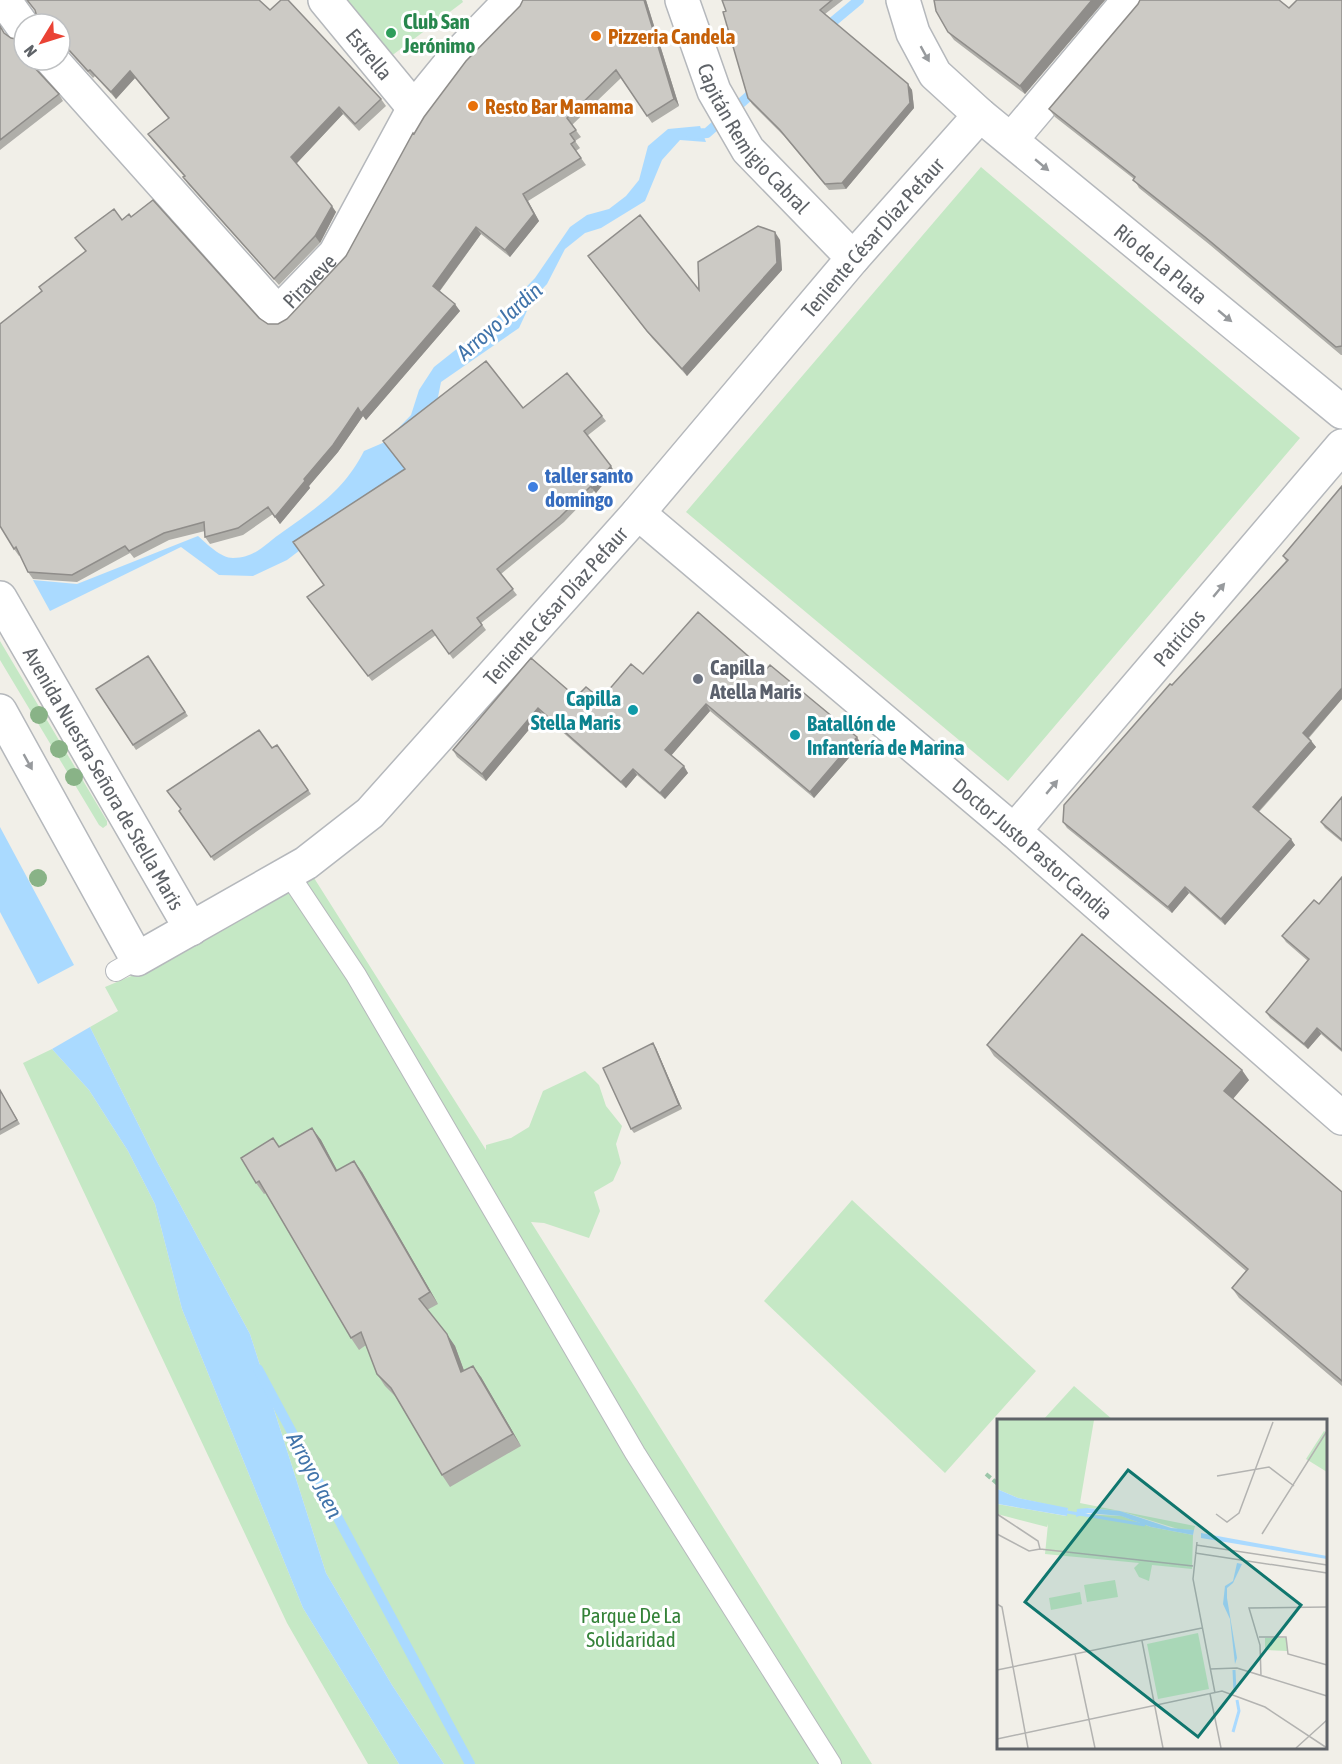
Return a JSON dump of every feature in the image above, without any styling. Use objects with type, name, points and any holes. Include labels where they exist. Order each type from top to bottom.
[{"type":"street","name":"Estrella","points":[[325,0],[414,108]]},
{"type":"street","name":"Piraveve","points":[[63,72],[278,313],[335,254],[414,108],[454,59],[511,0]]},
{"type":"street","name":"Capitán Remigio Cabral","points":[[682,0],[714,91],[748,150],[854,258]]},
{"type":"street","name":"Río de La Plata","points":[[903,0],[913,33],[935,74],[980,115],[1342,412]]},
{"type":"street","points":[[1011,140],[1129,0]]},
{"type":"street","name":"Teniente César Díaz Pefaur","points":[[0,711],[127,965],[288,873],[370,813],[638,513],[854,258],[980,115]]},
{"type":"street","name":"Patricios","points":[[1014,831],[1342,446]]},
{"type":"street","name":"Doctor Justo Pastor Candia","points":[[638,513],[1014,831],[1342,1118]]},
{"type":"street","name":"Avenida Nuestra Señora de Stella Maris","points":[[0,598],[191,929]]},
{"type":"lane","points":[[288,873],[356,975],[635,1453],[831,1764]]},
{"type":"path","points":[[986,1474],[997,1482]]},
{"type":"green space","name":"Club San Jerónimo","points":[[335,0],[462,0],[463,2],[382,63]]},
{"type":"green space","points":[[981,167],[1300,438],[1008,781],[686,512]]},
{"type":"green space","points":[[0,641],[107,821],[107,825],[103,828],[99,825],[0,660]]},
{"type":"green space","name":"Parque De La Solidaridad","points":[[309,870],[486,1150],[486,1145],[511,1138],[529,1127],[543,1091],[585,1071],[599,1085],[606,1106],[622,1126],[616,1144],[621,1163],[613,1181],[594,1192],[600,1211],[589,1238],[544,1223],[531,1222],[872,1764],[444,1764],[392,1685],[326,1573],[250,1334],[155,1158],[90,1027],[118,1011],[105,987],[155,966]]},
{"type":"green space","points":[[52,1049],[89,1090],[128,1151],[155,1204],[182,1309],[303,1608],[399,1764],[368,1764],[287,1623],[23,1063]]},
{"type":"green space","points":[[852,1200],[1036,1371],[945,1473],[764,1301]]},
{"type":"green space","points":[[1074,1386],[1112,1419],[1044,1419]]},
{"type":"water","points":[[700,126],[706,142],[680,140],[662,160],[645,201],[601,228],[585,233],[565,249],[547,284],[532,300],[519,328],[441,382],[435,412],[408,468],[287,560],[253,576],[219,575],[181,547],[50,611],[33,580],[77,584],[198,536],[214,550],[233,558],[254,553],[278,536],[330,496],[348,476],[364,451],[385,442],[411,415],[419,390],[434,367],[497,317],[535,278],[570,227],[587,215],[609,209],[626,196],[639,180],[648,146],[668,129]]},
{"type":"water","points":[[0,827],[74,965],[38,984],[0,912]]},
{"type":"water","points":[[90,1027],[155,1158],[250,1334],[326,1573],[392,1685],[444,1764],[399,1764],[303,1608],[182,1309],[155,1204],[128,1151],[89,1090],[52,1049]]},
{"type":"building","points":[[27,0],[259,0],[270,10],[281,0],[288,0],[381,99],[355,124],[339,107],[291,157],[332,206],[315,236],[274,279],[148,134],[169,118],[130,71],[111,92],[72,53],[72,12],[36,12]]},
{"type":"building","points":[[523,0],[644,0],[674,99],[647,116],[616,70],[567,118],[576,130],[570,134],[575,141],[571,144],[581,158],[523,194],[534,214],[505,250],[476,227],[433,286],[455,304],[361,413],[358,408],[333,445],[275,517],[268,507],[238,528],[205,537],[204,522],[164,533],[129,551],[125,546],[72,575],[28,572],[16,547],[14,549],[0,526],[0,324],[42,291],[39,287],[86,251],[75,238],[114,209],[122,220],[129,214],[131,217],[153,200],[259,318],[268,324],[278,324],[287,319],[346,256],[424,117],[466,61],[520,6]]},
{"type":"building","points":[[722,0],[832,0],[820,10],[908,84],[910,103],[842,183],[825,184],[780,130],[748,98],[723,12],[726,11]]},
{"type":"building","points":[[934,0],[1092,0],[1020,86],[948,32],[936,11]]},
{"type":"building","points":[[1140,0],[1279,0],[1289,8],[1297,0],[1342,0],[1342,346],[1336,347],[1133,180],[1135,177],[1049,109]]},
{"type":"building","points":[[0,26],[4,33],[12,38],[12,72],[39,72],[59,94],[0,140]]},
{"type":"building","points":[[640,215],[699,290],[698,262],[758,226],[775,232],[777,263],[682,369],[647,331],[588,256]]},
{"type":"building","points":[[486,361],[523,408],[567,373],[602,416],[584,431],[611,466],[592,488],[591,486],[560,517],[497,569],[513,589],[477,618],[482,625],[449,654],[432,630],[368,676],[307,597],[324,585],[293,542],[405,469],[383,441]]},
{"type":"building","points":[[1342,486],[1342,688],[1303,733],[1311,741],[1253,807],[1291,839],[1221,919],[1185,887],[1168,907],[1063,822],[1064,805],[1170,684],[1172,685],[1288,560],[1283,556]]},
{"type":"building","points":[[698,612],[765,671],[770,665],[857,737],[810,792],[706,704],[665,750],[684,766],[660,793],[633,769],[621,782],[538,708],[482,774],[453,750],[531,658],[576,697],[586,687],[601,699],[631,664],[643,674]]},
{"type":"building","points":[[148,656],[185,712],[133,745],[96,689]]},
{"type":"building","points":[[259,730],[272,748],[277,745],[308,790],[211,857],[167,791]]},
{"type":"building","points":[[1342,797],[1342,840],[1321,822]]},
{"type":"building","points":[[1342,877],[1342,1050],[1317,1028],[1304,1044],[1266,1012],[1309,959],[1282,936],[1314,900],[1319,904]]},
{"type":"building","points":[[1082,934],[1242,1070],[1224,1091],[1342,1192],[1342,1381],[1232,1288],[1248,1269],[987,1045]]},
{"type":"building","points":[[653,1043],[679,1105],[631,1129],[603,1068]]},
{"type":"building","points":[[0,1090],[17,1120],[0,1130]]},
{"type":"building","points":[[312,1128],[336,1171],[354,1161],[430,1292],[419,1299],[447,1334],[461,1372],[473,1366],[513,1434],[442,1475],[391,1388],[377,1374],[361,1332],[351,1338],[259,1181],[256,1183],[241,1158],[273,1138],[279,1147]]},
{"type":"waterway","name":"Arroyo Jardin","points":[[823,30],[859,0]]},
{"type":"waterway","name":"Arroyo Jardin","points":[[691,134],[707,133],[758,88]]},
{"type":"waterway","name":"Arroyo Jaen","points":[[258,1369],[470,1764]]},
{"type":"place","name":"Club San Jerónimo","points":[[391,33]]},
{"type":"place","name":"Pizzeria Candela","points":[[596,36]]},
{"type":"place","name":"Resto Bar Mamama","points":[[473,106]]},
{"type":"place","name":"taller santo domingo","points":[[533,487]]},
{"type":"place","name":"Capilla Atella Maris","points":[[698,679]]},
{"type":"place","name":"Capilla Stella Maris","points":[[633,710]]},
{"type":"place","name":"Batallón de Infantería de Marina","points":[[795,735]]}]
